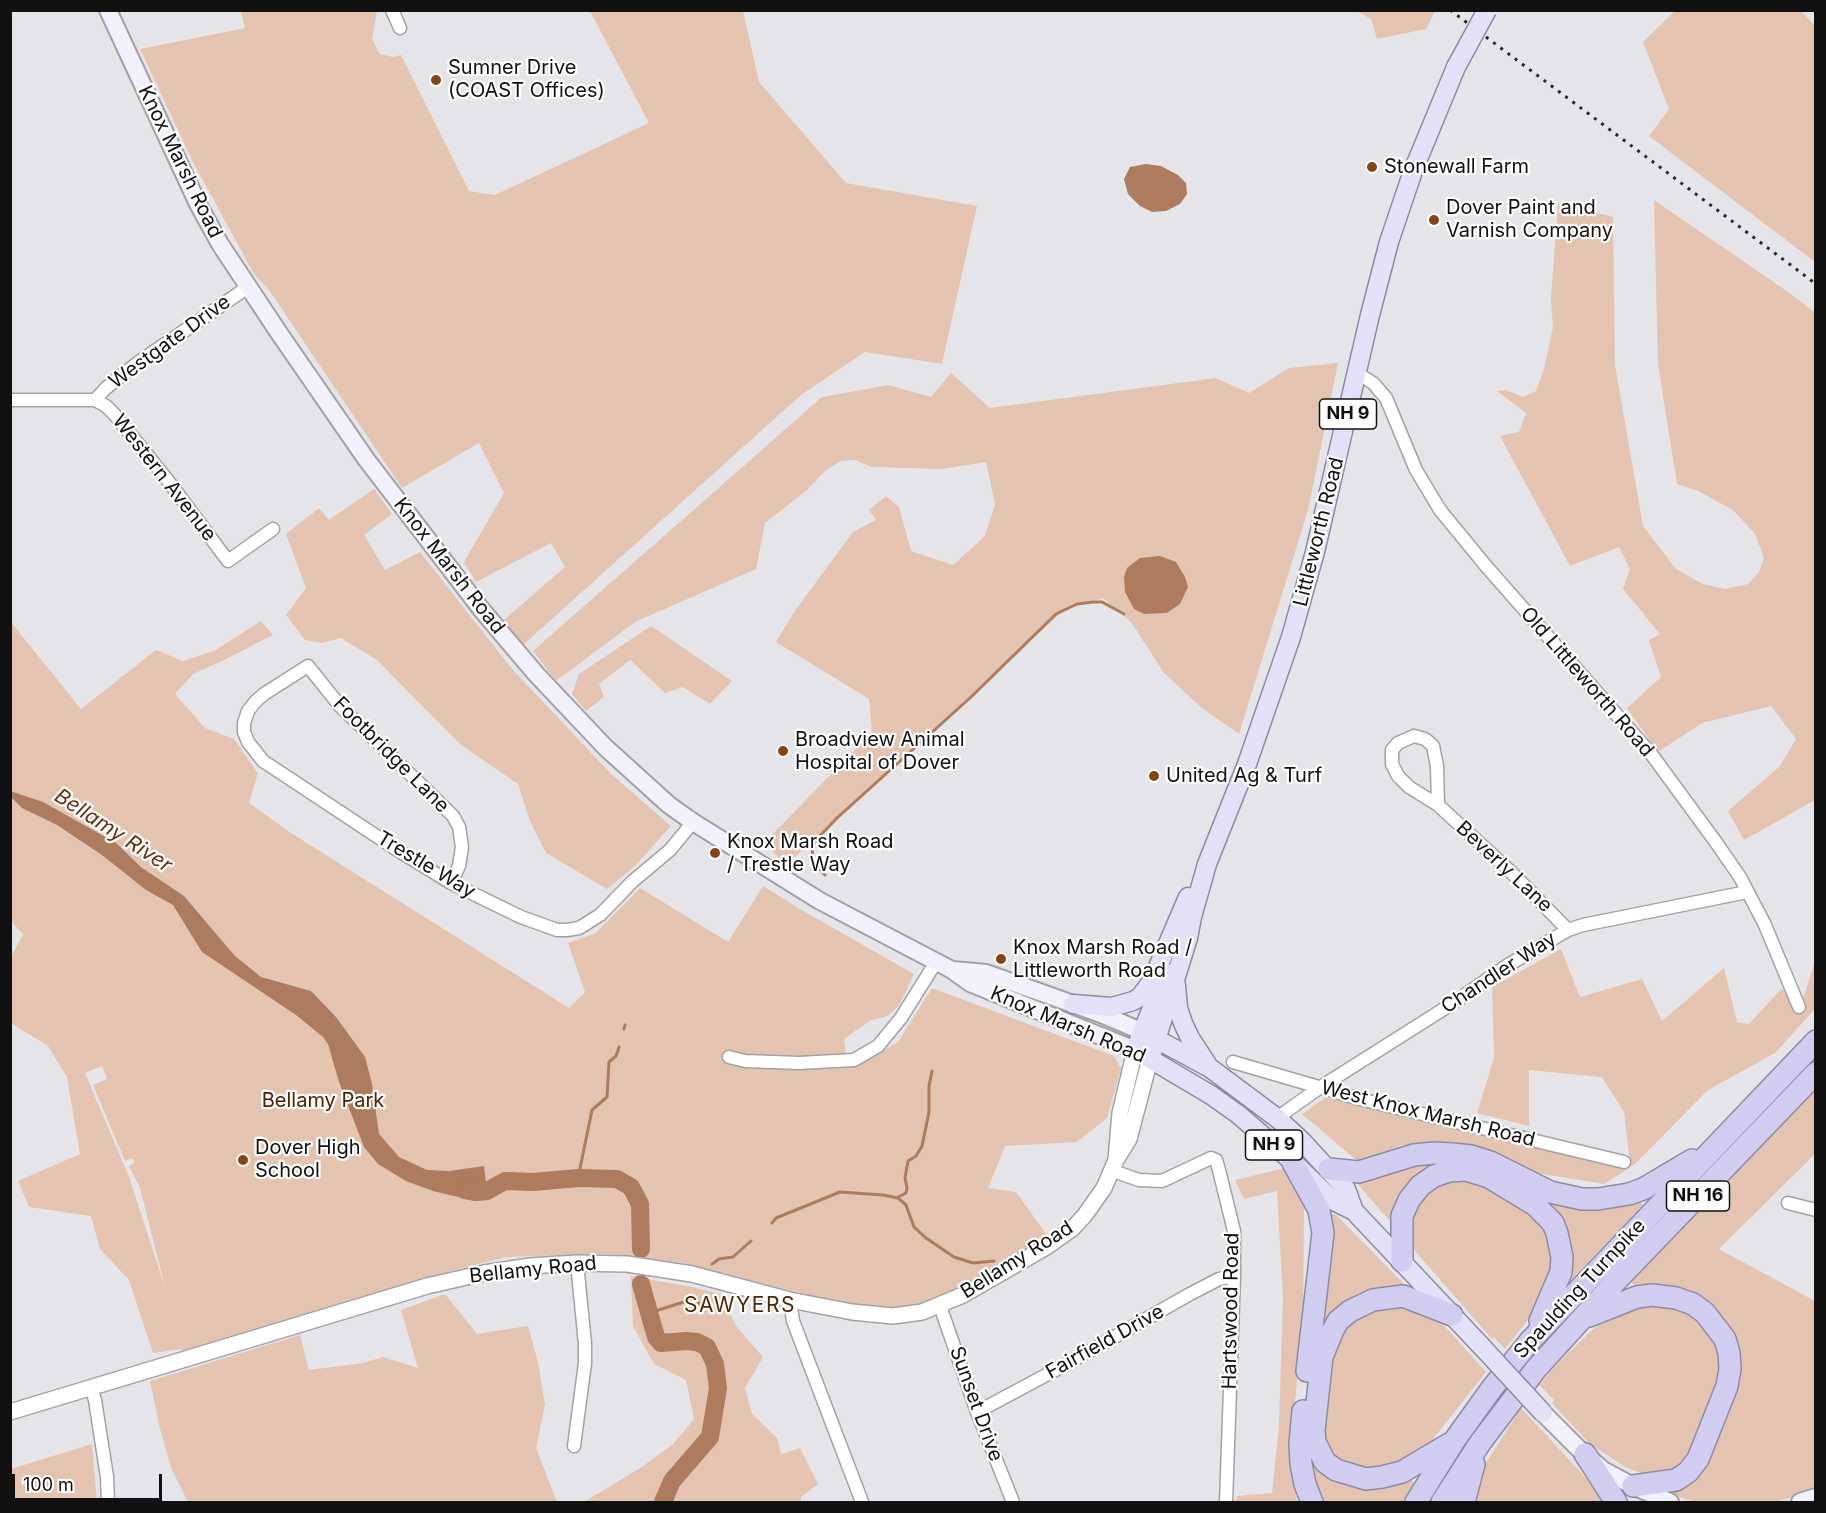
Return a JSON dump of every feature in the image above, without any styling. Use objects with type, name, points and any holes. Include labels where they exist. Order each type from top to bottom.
[{"type":"highway","name":"Spaulding Turnpike","points":[[1416,1503],[1454,1441],[1492,1388],[1530,1341],[1815,1041]]},
{"type":"highway","name":"Spaulding Turnpike","points":[[1442,1503],[1480,1443],[1529,1377],[1580,1320],[1815,1073]]},
{"type":"highway","points":[[1329,1169],[1359,1172],[1413,1155],[1434,1153],[1471,1156],[1490,1162],[1550,1192],[1582,1199],[1598,1199],[1629,1194],[1643,1189],[1715,1145]]},
{"type":"highway","points":[[1292,1161],[1319,1210],[1323,1233],[1300,1444],[1305,1484],[1312,1503]]},
{"type":"highway","points":[[1402,1261],[1401,1224],[1405,1208],[1414,1192],[1434,1176],[1458,1170],[1474,1171],[1521,1196],[1544,1212],[1553,1223],[1562,1257],[1557,1284],[1530,1341]]},
{"type":"highway","points":[[1580,1320],[1637,1297],[1652,1295],[1676,1298],[1693,1304],[1705,1313],[1725,1339],[1731,1369],[1727,1386],[1698,1459],[1688,1472],[1676,1480],[1633,1486]]},
{"type":"highway","points":[[1452,1315],[1403,1296],[1373,1300],[1350,1311],[1338,1321],[1322,1357],[1314,1430],[1315,1442],[1325,1462],[1348,1475],[1366,1479],[1402,1472],[1454,1441]]},
{"type":"highway","points":[[1464,1503],[1480,1443]]},
{"type":"highway","points":[[1585,1454],[1616,1503]]},
{"type":"main road","name":"Knox Marsh Road","points":[[108,10],[198,204],[248,287],[373,468],[430,544],[519,655],[605,747],[669,805],[820,900],[952,970],[970,983],[1142,1054],[1220,1102],[1292,1161],[1332,1200],[1354,1210],[1585,1454],[1603,1470],[1670,1503]]},
{"type":"main road","name":"Littleworth Road","points":[[1149,1035],[1176,978],[1207,864],[1247,764],[1291,637],[1318,541],[1370,315],[1401,204],[1456,68],[1487,10]]},
{"type":"main road","points":[[1073,1004],[1100,1007],[1121,1005],[1133,1001],[1146,990],[1164,957],[1185,902],[1207,864]]},
{"type":"main road","name":"Littleworth Road","points":[[1142,1054],[1180,937],[1192,917]]},
{"type":"main road","name":"Knox Marsh Road","points":[[952,970],[986,973],[1073,1004],[1149,1035],[1210,1068],[1277,1118],[1329,1169],[1346,1189],[1354,1210]]},
{"type":"main road","name":"NH 9","points":[[1176,978],[1178,1008],[1183,1023],[1210,1068]]},
{"type":"main road","points":[[1800,1503],[1815,1497]]},
{"type":"street","points":[[392,10],[400,28]]},
{"type":"street","name":"Westgate Drive","points":[[95,400],[106,388],[139,362],[248,287]]},
{"type":"street","name":"Old Littleworth Road","points":[[1357,373],[1373,383],[1386,398],[1416,470],[1440,510],[1501,584],[1652,755],[1715,841],[1748,892],[1767,931],[1798,1007]]},
{"type":"street","points":[[10,400],[95,400]]},
{"type":"street","name":"Western Avenue","points":[[95,400],[116,415],[228,561],[273,529]]},
{"type":"street","name":"Trestle Way","points":[[308,666],[264,694],[248,711],[244,723],[248,742],[254,752],[272,767],[451,883],[545,926],[567,930],[579,928],[600,915],[633,881],[661,858],[693,822]]},
{"type":"street","name":"Footbridge Lane","points":[[308,666],[348,714],[453,816],[459,827],[462,847],[459,866],[451,883]]},
{"type":"street","name":"Beverly Lane","points":[[1438,805],[1437,766],[1433,746],[1420,737],[1398,743],[1392,750],[1392,765],[1398,776],[1409,787],[1438,805],[1512,873],[1568,930]]},
{"type":"street","name":"Chandler Way","points":[[1277,1118],[1318,1088],[1458,1000],[1508,965],[1568,930],[1748,892]]},
{"type":"street","points":[[729,1057],[745,1061],[800,1063],[854,1060],[878,1046],[901,1018],[936,962]]},
{"type":"street","name":"Bellamy Road","points":[[10,1412],[463,1277],[530,1266],[577,1263],[627,1264],[692,1274],[790,1300],[852,1312],[893,1316],[922,1312],[963,1295],[1073,1228],[1095,1202],[1114,1165],[1120,1113],[1142,1054]]},
{"type":"street","name":"West Knox Marsh Road","points":[[1233,1062],[1318,1088],[1624,1162]]},
{"type":"street","name":"Hartswood Road","points":[[1114,1165],[1139,1180],[1162,1181],[1210,1158],[1216,1160],[1232,1216],[1234,1276],[1226,1503]]},
{"type":"street","points":[[1788,1203],[1815,1210]]},
{"type":"street","points":[[574,1446],[585,1363],[577,1263]]},
{"type":"street","name":"Fairfield Drive","points":[[977,1412],[1219,1279],[1234,1276]]},
{"type":"street","points":[[790,1300],[793,1321],[862,1503]]},
{"type":"street","name":"Sunset Drive","points":[[940,1306],[977,1412],[1013,1503]]},
{"type":"street","points":[[91,1387],[107,1477],[108,1503]]},
{"type":"green space","points":[[1676,10],[1801,11],[1813,24],[1815,23],[1815,262],[1649,136],[1669,109],[1643,42]]},
{"type":"green space","points":[[241,11],[377,11],[372,39],[380,54],[393,57],[401,55],[469,191],[495,195],[649,123],[590,11],[743,11],[759,82],[846,183],[977,206],[942,364],[865,352],[801,395],[523,645],[504,620],[565,567],[551,543],[476,582],[464,562],[504,493],[479,443],[402,488],[269,290],[254,274],[193,162],[140,49],[245,28]]},
{"type":"green space","points":[[1357,11],[1435,11],[1426,29],[1377,39],[1371,19]]},
{"type":"green space","points":[[1654,200],[1815,313],[1815,800],[1744,840],[1728,811],[1780,766],[1796,739],[1771,706],[1702,723],[1658,752],[1627,708],[1661,677],[1649,640],[1660,634],[1623,589],[1630,569],[1619,547],[1570,566],[1500,436],[1519,432],[1526,413],[1497,391],[1506,390],[1523,397],[1536,391],[1544,369],[1553,327],[1551,299],[1558,203],[1613,217],[1615,365],[1643,526],[1676,569],[1703,584],[1725,589],[1748,584],[1759,572],[1764,558],[1755,534],[1733,510],[1698,491],[1677,484],[1658,364]]},
{"type":"green space","points":[[1338,363],[1308,510],[1239,734],[1203,709],[1164,673],[1131,622],[1103,598],[1064,610],[786,865],[764,843],[872,732],[869,699],[776,642],[794,612],[853,532],[876,520],[869,510],[886,496],[899,507],[911,551],[953,565],[985,536],[995,504],[986,462],[942,469],[871,467],[855,460],[841,461],[826,470],[807,490],[765,523],[756,569],[635,622],[556,681],[533,651],[822,397],[888,385],[931,397],[951,373],[990,408],[1216,378],[1249,393],[1289,368]]},
{"type":"green space","points":[[374,489],[392,514],[364,535],[385,570],[420,552],[512,669],[610,773],[671,826],[635,866],[607,889],[546,853],[530,821],[518,784],[461,745],[377,660],[341,638],[322,643],[305,640],[286,615],[306,588],[286,534],[319,508],[329,520]]},
{"type":"green space","name":"Bellamy Park","points":[[10,621],[81,709],[156,650],[183,661],[214,651],[261,621],[273,635],[193,674],[175,694],[205,728],[234,739],[258,773],[249,803],[291,833],[569,1008],[585,992],[568,943],[596,933],[640,888],[728,942],[763,886],[914,974],[899,1006],[887,1016],[871,1020],[844,1039],[846,1053],[841,1054],[855,1067],[898,1042],[932,988],[1114,1056],[1121,1068],[1107,1118],[1077,1142],[1005,1146],[988,1188],[1016,1192],[1047,1235],[972,1284],[934,1301],[893,1309],[849,1305],[678,1262],[601,1254],[506,1257],[439,1274],[182,1351],[181,1349],[153,1353],[129,1280],[100,1249],[91,1216],[29,1207],[18,1181],[80,1154],[67,1077],[48,1046],[11,1023],[11,957],[23,934],[10,920]],"holes":[[[102,1066],[107,1079],[93,1085],[125,1161],[133,1158],[134,1163],[129,1166],[140,1188],[165,1287],[129,1177],[85,1073]]]},
{"type":"green space","points":[[651,626],[732,681],[710,704],[683,687],[665,693],[630,660],[599,684],[604,697],[586,711],[572,694],[579,674]]},
{"type":"green space","points":[[1561,949],[1580,997],[1642,979],[1662,1021],[1724,968],[1737,1022],[1749,1024],[1781,989],[1803,999],[1815,961],[1815,1009],[1775,1053],[1708,1090],[1635,1164],[1604,1184],[1536,1173],[1497,1156],[1443,1145],[1401,1145],[1361,1164],[1302,1114],[1325,1098],[1401,1112],[1615,1166],[1630,1162],[1624,1112],[1602,1077],[1529,1070],[1529,1126],[1477,1113],[1494,1058],[1492,987]]},
{"type":"green space","points":[[1815,1088],[1815,1154],[1719,1249],[1815,1301],[1815,1491],[1775,1502],[1693,1501],[1658,1491],[1703,1464],[1727,1329],[1637,1288],[1631,1282]]},
{"type":"green space","points":[[1431,1156],[1454,1157],[1477,1162],[1554,1197],[1592,1202],[1636,1197],[1643,1205],[1567,1284],[1563,1282],[1567,1264],[1567,1246],[1563,1229],[1554,1214],[1542,1201],[1486,1169],[1456,1164],[1429,1173],[1408,1192],[1397,1219],[1389,1220],[1354,1180],[1397,1163]]},
{"type":"green space","points":[[1286,1168],[1304,1208],[1303,1321],[1291,1443],[1297,1502],[1236,1502],[1237,1496],[1272,1493],[1279,1427],[1283,1297],[1277,1191],[1244,1199],[1235,1180]]},
{"type":"green space","points":[[1461,1174],[1534,1207],[1556,1238],[1548,1294],[1505,1349],[1494,1337],[1492,1339],[1415,1251],[1407,1226],[1429,1184]]},
{"type":"green space","points":[[1326,1214],[1337,1216],[1416,1296],[1396,1294],[1328,1332],[1322,1462],[1408,1475],[1414,1483],[1404,1502],[1319,1502],[1308,1467]]},
{"type":"green space","points":[[631,1276],[721,1294],[736,1326],[763,1357],[745,1388],[752,1414],[777,1438],[781,1454],[800,1448],[818,1484],[801,1497],[801,1502],[584,1502],[642,1467],[673,1444],[694,1419],[686,1380],[654,1364],[633,1326]]},
{"type":"green space","points":[[445,1294],[477,1334],[528,1326],[538,1362],[545,1405],[536,1448],[557,1502],[188,1502],[172,1470],[160,1429],[150,1381],[300,1335],[309,1370],[363,1363],[383,1357],[418,1368],[401,1310]]},
{"type":"green space","points":[[1653,1300],[1703,1318],[1724,1359],[1707,1428],[1678,1471],[1649,1476],[1627,1468],[1590,1444],[1552,1403],[1554,1400],[1539,1385],[1591,1331],[1617,1311]]},
{"type":"green space","points":[[1393,1301],[1441,1322],[1486,1372],[1426,1448],[1410,1460],[1372,1473],[1339,1464],[1323,1443],[1331,1351],[1351,1320]]},
{"type":"green space","points":[[1521,1408],[1608,1502],[1469,1502],[1477,1477]]},
{"type":"green space","points":[[92,1444],[97,1502],[11,1502],[11,1469]]},
{"type":"shaded area","points":[[1146,164],[1161,166],[1178,175],[1186,183],[1187,194],[1180,204],[1166,211],[1152,212],[1140,206],[1128,194],[1124,179],[1130,167]]},
{"type":"shaded area","points":[[1160,556],[1176,562],[1188,587],[1180,604],[1167,613],[1144,614],[1134,609],[1125,592],[1124,577],[1127,568],[1140,558]]},
{"type":"shaded area","points":[[10,791],[43,802],[116,843],[141,867],[184,896],[235,956],[261,977],[311,991],[336,1017],[365,1057],[372,1084],[379,1134],[399,1157],[427,1170],[450,1171],[484,1166],[487,1191],[475,1201],[433,1191],[406,1181],[378,1164],[364,1147],[339,1082],[328,1044],[323,1037],[296,1015],[202,952],[173,905],[146,890],[102,855],[57,825],[22,808],[11,797]]},
{"type":"waterway","points":[[825,875],[813,861],[812,847],[816,840],[837,818],[971,697],[1056,614],[1077,604],[1093,602],[1102,602],[1124,614]]},
{"type":"waterway","points":[[624,1029],[625,1025]]},
{"type":"waterway","points":[[578,1178],[592,1110],[607,1097],[609,1062],[616,1056],[619,1047]]},
{"type":"waterway","points":[[898,1197],[906,1193],[905,1178],[908,1161],[916,1156],[922,1146],[929,1112],[929,1086],[932,1071]]},
{"type":"waterway","name":"Bellamy River","points":[[465,1190],[487,1191],[505,1181],[617,1179],[631,1187],[640,1204],[641,1249]]},
{"type":"waterway","points":[[772,1223],[776,1218],[840,1192],[883,1195],[898,1198],[906,1205],[914,1227],[954,1257],[973,1263],[994,1261]]},
{"type":"waterway","points":[[712,1264],[719,1259],[733,1257],[751,1241]]},
{"type":"waterway","name":"Bellamy River","points":[[641,1284],[656,1337],[661,1343],[686,1341],[697,1342],[707,1347],[715,1364],[718,1388],[710,1437],[672,1481],[663,1502]]},
{"type":"waterway","points":[[649,1313],[687,1301],[702,1304],[710,1301]]},
{"type":"railway","points":[[1450,10],[1816,284]]},
{"type":"place","name":"Sumner Drive (COAST Offices)","points":[[436,80]]},
{"type":"place","name":"Stonewall Farm","points":[[1372,167]]},
{"type":"place","name":"Dover Paint and Varnish Company","points":[[1434,220]]},
{"type":"place","name":"Broadview Animal Hospital of Dover","points":[[783,751]]},
{"type":"place","name":"United Ag & Turf","points":[[1154,776]]},
{"type":"place","name":"Knox Marsh Road / Trestle Way","points":[[715,853]]},
{"type":"place","name":"Knox Marsh Road / Littleworth Road","points":[[1001,959]]},
{"type":"place","name":"Dover High School","points":[[243,1160]]},
{"type":"district","name":"SAWYERS","points":[[740,1306]]}]
